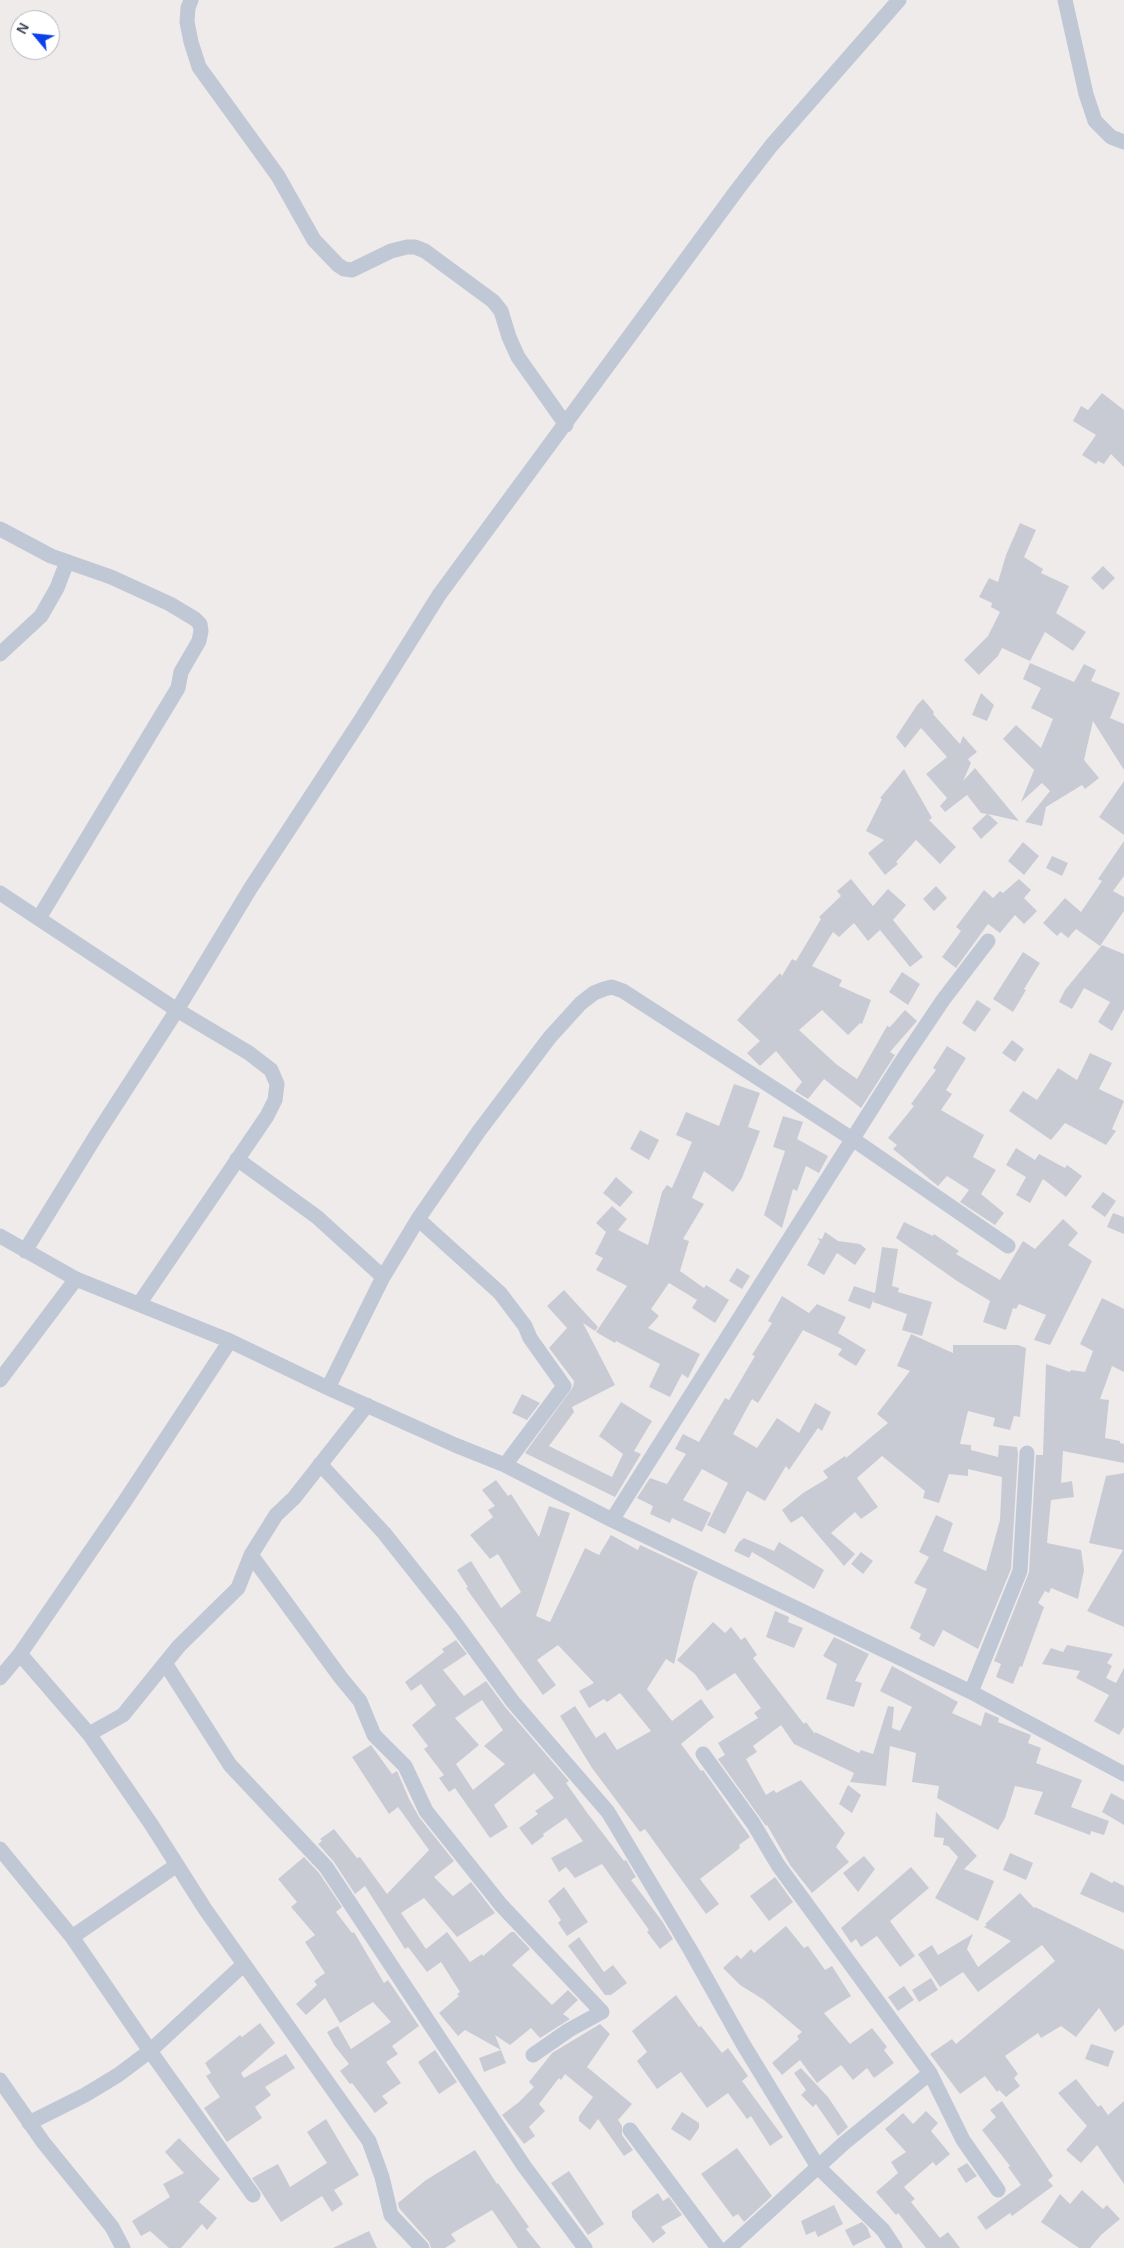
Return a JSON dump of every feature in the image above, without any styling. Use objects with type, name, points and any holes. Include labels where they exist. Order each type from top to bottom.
[{"type":"street","points":[[191,0],[188,8],[187,22],[191,42],[200,67],[278,176],[314,240],[338,265],[344,269],[352,270],[391,250],[416,247],[425,251],[471,284],[493,301],[501,312],[518,357],[566,425]]},
{"type":"street","points":[[25,1251],[250,889],[362,718],[438,595],[508,498],[566,425],[743,182],[899,0]]},
{"type":"street","points":[[1064,0],[1086,94],[1095,121],[1111,137],[1124,142]]},
{"type":"street","points":[[0,529],[67,562],[111,577],[170,604],[200,624],[201,631],[196,647],[181,672],[178,688],[39,918]]},
{"type":"street","points":[[0,654],[41,616],[57,588],[67,562]]},
{"type":"street","points":[[0,893],[176,1010],[249,1053],[271,1070],[277,1084],[274,1100],[267,1116],[139,1304]]},
{"type":"street","points":[[612,1520],[854,1140],[898,1067],[943,1000],[988,941]]},
{"type":"street","points":[[328,1388],[383,1277],[418,1219],[479,1131],[550,1037],[581,1003],[594,993],[612,987],[623,991],[854,1140],[1008,1246]]},
{"type":"street","points":[[237,1159],[317,1217],[383,1277]]},
{"type":"street","points":[[418,1219],[500,1293],[526,1326],[530,1338],[564,1386],[505,1464]]},
{"type":"street","points":[[0,1236],[76,1279],[230,1341],[328,1388],[455,1445],[505,1464],[612,1520],[971,1692],[1124,1774]]},
{"type":"street","points":[[0,1380],[76,1279]]},
{"type":"street","points":[[0,1678],[20,1654],[196,1396],[230,1341]]},
{"type":"street","points":[[89,1734],[124,1715],[179,1646],[238,1588],[252,1555],[276,1515],[294,1498],[367,1405]]},
{"type":"street","points":[[971,1692],[1020,1571],[1027,1453]]},
{"type":"street","points":[[320,1464],[384,1533],[453,1620],[513,1702],[608,1812],[691,1950],[743,2044],[818,2167],[883,2230],[895,2248]]},
{"type":"street","points":[[252,1555],[341,1678],[360,1701],[374,1735],[405,1766],[426,1811],[501,1905],[602,2012],[533,2055]]},
{"type":"street","points":[[20,1654],[89,1734],[151,1824],[243,1965],[368,2141],[382,2177],[391,2215],[422,2248]]},
{"type":"street","points":[[165,1663],[230,1765],[326,1866],[524,2166],[585,2248]]},
{"type":"street","points":[[703,1754],[754,1823],[778,1866],[930,2073],[963,2140],[998,2190]]},
{"type":"street","points":[[0,1849],[72,1937],[150,2051],[253,2195]]},
{"type":"street","points":[[72,1937],[177,1865]]},
{"type":"street","points":[[29,2123],[85,2095],[118,2075],[150,2051],[243,1965]]},
{"type":"street","points":[[729,2248],[875,2117],[930,2073]]},
{"type":"street","points":[[0,2080],[29,2123],[112,2227],[123,2248]]},
{"type":"street","points":[[630,2130],[718,2248]]},
{"type":"building","points":[[1102,393],[1124,410],[1124,467],[1111,454],[1104,464],[1098,461],[1096,464],[1082,455],[1096,435],[1073,421],[1081,406],[1088,410]]},
{"type":"building","points":[[1020,523],[1036,530],[1024,557],[1043,569],[1041,573],[1069,586],[1056,613],[1086,632],[1073,651],[1045,632],[1030,661],[1002,648],[998,656],[979,675],[964,660],[988,636],[1000,612],[991,607],[992,603],[979,597],[989,578],[998,582],[1006,555]]},
{"type":"building","points":[[1103,566],[1115,578],[1103,590],[1091,578]]},
{"type":"building","points":[[1030,663],[1074,682],[1084,664],[1096,670],[1091,681],[1120,693],[1110,718],[1124,724],[1124,770],[1093,721],[1084,760],[1099,778],[1085,789],[1082,785],[1046,807],[1042,826],[1025,822],[1050,791],[1042,783],[1021,802],[1034,770],[1003,739],[1016,725],[1041,748],[1053,719],[1031,708],[1041,688],[1023,679]]},
{"type":"building","points":[[981,693],[994,705],[987,721],[972,715]]},
{"type":"building","points":[[923,699],[934,712],[933,714],[960,744],[963,736],[977,752],[968,759],[971,763],[963,781],[975,768],[1019,821],[988,814],[998,823],[981,839],[972,828],[987,814],[981,813],[967,795],[945,812],[940,806],[947,798],[926,774],[947,757],[921,728],[905,748],[896,737]]},
{"type":"building","points":[[904,769],[932,818],[929,820],[956,847],[940,864],[916,840],[896,862],[898,864],[885,875],[868,853],[884,840],[866,831],[882,799],[880,798]]},
{"type":"building","points":[[1124,781],[1124,835],[1099,817]]},
{"type":"building","points":[[1124,841],[1124,876],[1113,891],[1124,897],[1124,911],[1100,946],[1076,929],[1068,938],[1061,932],[1057,936],[1043,923],[1065,898],[1081,912],[1102,881],[1098,879]]},
{"type":"building","points":[[1023,842],[1039,856],[1024,875],[1008,861]]},
{"type":"building","points":[[1052,856],[1068,863],[1062,876],[1046,868]]},
{"type":"building","points":[[851,879],[873,906],[888,889],[906,905],[893,920],[923,957],[910,967],[880,930],[868,941],[854,923],[839,937],[833,932],[812,966],[842,980],[839,986],[871,1000],[862,1024],[860,1023],[848,1035],[822,1010],[799,1030],[836,1064],[857,1079],[887,1026],[890,1027],[905,1010],[917,1021],[890,1052],[895,1055],[861,1108],[824,1079],[808,1099],[795,1091],[802,1082],[776,1051],[760,1066],[747,1053],[760,1041],[737,1020],[780,973],[782,976],[792,959],[796,961],[821,919],[819,917],[841,896],[837,891]]},
{"type":"building","points":[[1019,879],[1031,890],[1024,898],[1037,911],[1024,924],[1015,915],[1000,933],[988,924],[956,968],[942,957],[961,931],[956,927],[984,890],[993,898],[1000,891],[1003,893]]},
{"type":"building","points":[[936,886],[947,898],[934,911],[923,899]]},
{"type":"building","points":[[1102,945],[1124,954],[1124,1009],[1112,1031],[1098,1022],[1110,1002],[1084,988],[1072,1009],[1059,1002],[1065,990]]},
{"type":"building","points":[[1023,952],[1040,963],[1013,1012],[993,999]]},
{"type":"building","points":[[902,972],[920,984],[908,1005],[889,992]]},
{"type":"building","points":[[977,1000],[991,1009],[975,1032],[962,1023]]},
{"type":"building","points":[[1012,1040],[1024,1049],[1015,1062],[1002,1053]]},
{"type":"building","points":[[947,1046],[966,1058],[946,1090],[952,1094],[941,1110],[984,1135],[973,1157],[996,1170],[981,1194],[1004,1213],[995,1225],[960,1202],[969,1190],[947,1176],[938,1186],[893,1149],[897,1145],[888,1138],[914,1106],[911,1104],[936,1070],[933,1068]]},
{"type":"building","points":[[1090,1053],[1112,1063],[1099,1089],[1124,1101],[1112,1129],[1116,1131],[1106,1145],[1065,1123],[1051,1140],[1009,1111],[1023,1091],[1037,1100],[1058,1068],[1077,1080]]},
{"type":"building","points":[[734,1084],[760,1093],[748,1127],[760,1131],[742,1178],[733,1192],[704,1171],[692,1198],[704,1204],[683,1239],[689,1241],[680,1271],[704,1288],[706,1285],[729,1300],[715,1323],[692,1308],[697,1300],[669,1283],[651,1309],[659,1316],[648,1328],[700,1354],[688,1378],[682,1374],[670,1397],[649,1387],[660,1364],[596,1332],[627,1286],[596,1270],[603,1258],[595,1254],[606,1232],[596,1223],[612,1206],[627,1219],[618,1230],[648,1245],[662,1192],[667,1185],[672,1188],[692,1142],[676,1135],[686,1112],[719,1126]]},
{"type":"building","points":[[783,1116],[803,1122],[797,1139],[828,1156],[819,1173],[806,1166],[797,1191],[793,1189],[782,1228],[764,1215],[785,1151],[773,1147]]},
{"type":"building","points":[[640,1130],[659,1140],[649,1160],[630,1149]]},
{"type":"building","points":[[1016,1148],[1035,1160],[1039,1154],[1065,1168],[1067,1165],[1082,1176],[1066,1197],[1043,1179],[1030,1203],[1016,1195],[1026,1177],[1006,1165]]},
{"type":"building","points":[[616,1177],[633,1192],[620,1207],[603,1193]]},
{"type":"building","points":[[1103,1192],[1116,1201],[1105,1217],[1091,1207]]},
{"type":"building","points":[[1113,1213],[1124,1217],[1124,1234],[1107,1227]]},
{"type":"building","points":[[1063,1219],[1078,1233],[1068,1245],[1092,1261],[1050,1345],[1034,1340],[1046,1315],[1019,1304],[1016,1309],[1013,1308],[1006,1330],[983,1322],[990,1301],[957,1281],[896,1238],[904,1222],[933,1236],[934,1234],[959,1251],[956,1254],[1000,1280],[1023,1241],[1035,1249]]},
{"type":"building","points":[[825,1232],[838,1241],[860,1244],[866,1249],[855,1265],[837,1253],[824,1275],[807,1265],[820,1241],[817,1238],[822,1239]]},
{"type":"building","points":[[882,1247],[898,1249],[892,1286],[899,1288],[898,1292],[932,1302],[922,1336],[902,1330],[907,1314],[873,1302],[874,1297],[870,1309],[848,1301],[854,1286],[875,1293]]},
{"type":"building","points":[[737,1268],[750,1276],[742,1289],[729,1281]]},
{"type":"building","points":[[564,1290],[598,1327],[595,1331],[583,1323],[615,1385],[572,1407],[574,1412],[549,1446],[612,1477],[623,1454],[599,1436],[621,1402],[652,1421],[634,1451],[641,1454],[615,1497],[525,1453],[573,1387],[574,1381],[549,1348],[567,1328],[547,1306]]},
{"type":"building","points":[[782,1296],[809,1313],[817,1304],[846,1317],[838,1333],[866,1350],[856,1366],[838,1355],[842,1349],[803,1330],[758,1403],[752,1399],[733,1434],[757,1448],[777,1418],[799,1433],[815,1403],[831,1412],[822,1431],[818,1428],[789,1470],[786,1466],[765,1501],[747,1491],[725,1534],[707,1525],[728,1483],[702,1469],[683,1500],[711,1513],[702,1532],[672,1518],[670,1523],[650,1514],[653,1506],[637,1498],[650,1478],[667,1484],[686,1454],[675,1449],[683,1434],[699,1442],[725,1398],[729,1400],[755,1356],[752,1355],[772,1323],[768,1321]]},
{"type":"building","points":[[1102,1298],[1124,1309],[1124,1372],[1112,1366],[1100,1399],[1109,1400],[1105,1438],[1120,1441],[1120,1443],[1124,1444],[1124,1463],[1063,1451],[1061,1483],[1072,1481],[1074,1497],[1051,1500],[1047,1543],[1081,1550],[1084,1570],[1078,1599],[1051,1588],[1049,1593],[1045,1591],[1038,1603],[1044,1607],[1022,1667],[1020,1666],[1013,1684],[996,1677],[1001,1664],[994,1661],[1029,1572],[1036,1455],[1043,1455],[1046,1364],[1070,1372],[1071,1370],[1085,1372],[1093,1351],[1080,1344]]},
{"type":"building","points":[[911,1334],[953,1353],[953,1345],[1018,1345],[1026,1348],[1020,1417],[1014,1416],[1010,1430],[993,1426],[995,1418],[968,1411],[960,1444],[971,1445],[971,1450],[998,1457],[999,1445],[1017,1447],[1018,1454],[1011,1569],[978,1649],[943,1630],[934,1647],[919,1639],[921,1634],[910,1628],[927,1589],[914,1583],[929,1557],[919,1552],[936,1515],[953,1523],[943,1551],[986,1571],[1000,1520],[1002,1477],[968,1469],[968,1476],[949,1474],[939,1503],[923,1498],[925,1491],[882,1456],[857,1478],[878,1507],[861,1519],[855,1512],[831,1533],[855,1554],[844,1566],[802,1516],[791,1523],[782,1510],[803,1493],[828,1478],[823,1471],[845,1456],[846,1458],[888,1423],[877,1414],[910,1371],[897,1366]]},
{"type":"building","points":[[522,1394],[540,1403],[527,1420],[512,1413]]},
{"type":"building","points":[[1124,1473],[1124,1627],[1087,1611],[1123,1550],[1089,1543],[1106,1476]]},
{"type":"building","points":[[496,1480],[508,1496],[511,1494],[539,1537],[549,1506],[570,1513],[536,1616],[550,1622],[585,1548],[599,1555],[611,1535],[638,1550],[640,1545],[698,1572],[694,1581],[674,1664],[666,1659],[647,1689],[672,1721],[701,1699],[714,1717],[681,1744],[701,1771],[703,1770],[750,1837],[739,1845],[740,1848],[700,1879],[719,1904],[706,1914],[645,1829],[640,1832],[592,1768],[560,1716],[575,1706],[596,1738],[605,1732],[617,1750],[651,1731],[620,1693],[607,1702],[604,1699],[589,1708],[579,1691],[594,1683],[558,1645],[537,1660],[556,1685],[543,1695],[466,1588],[468,1587],[457,1570],[471,1561],[501,1608],[521,1592],[498,1554],[490,1559],[470,1535],[493,1517],[488,1510],[495,1506],[482,1490]]},
{"type":"building","points":[[744,1538],[774,1551],[779,1542],[824,1570],[814,1589],[752,1552],[749,1558],[734,1551],[739,1542]]},
{"type":"building","points":[[861,1552],[873,1561],[863,1574],[851,1564]]},
{"type":"building","points":[[775,1611],[789,1617],[788,1622],[803,1628],[794,1648],[766,1637]]},
{"type":"building","points":[[713,1622],[725,1633],[731,1627],[741,1640],[745,1637],[757,1655],[753,1658],[804,1724],[806,1722],[815,1734],[815,1732],[859,1753],[861,1750],[873,1754],[888,1706],[894,1707],[892,1728],[900,1731],[912,1707],[880,1691],[892,1666],[958,1702],[952,1713],[981,1726],[985,1712],[999,1718],[998,1722],[1031,1735],[1028,1743],[1041,1748],[1036,1763],[1082,1780],[1071,1807],[1109,1821],[1104,1835],[1091,1831],[1090,1835],[1034,1814],[1043,1792],[1015,1786],[1005,1818],[998,1830],[937,1798],[939,1786],[912,1782],[916,1753],[890,1746],[886,1786],[850,1782],[854,1773],[794,1744],[781,1725],[753,1746],[757,1752],[746,1759],[766,1795],[774,1790],[776,1793],[801,1780],[845,1833],[836,1847],[849,1862],[812,1893],[790,1865],[767,1825],[718,1759],[725,1755],[718,1743],[758,1718],[754,1713],[761,1708],[735,1673],[707,1691],[695,1674],[677,1660]]},
{"type":"building","points":[[834,1637],[869,1654],[855,1681],[862,1683],[854,1707],[826,1699],[837,1664],[823,1656]]},
{"type":"building","points":[[456,1640],[467,1654],[443,1670],[464,1696],[486,1681],[506,1708],[569,1781],[566,1783],[588,1814],[624,1861],[626,1860],[636,1877],[631,1880],[673,1939],[660,1949],[647,1932],[649,1930],[602,1864],[575,1878],[566,1867],[559,1872],[551,1858],[583,1841],[566,1818],[543,1834],[544,1836],[532,1845],[519,1828],[538,1814],[535,1811],[554,1798],[534,1773],[494,1805],[508,1827],[490,1838],[455,1788],[449,1792],[439,1778],[444,1775],[424,1749],[428,1746],[412,1725],[436,1705],[421,1684],[411,1691],[405,1682],[444,1652],[442,1649]],"holes":[[[482,1700],[503,1730],[484,1746],[505,1764],[473,1790],[456,1764],[479,1745],[455,1718]]]},
{"type":"building","points":[[1067,1645],[1113,1654],[1107,1663],[1112,1666],[1106,1678],[1116,1683],[1124,1668],[1124,1727],[1119,1735],[1094,1721],[1109,1695],[1076,1678],[1080,1671],[1042,1664],[1051,1648],[1063,1652]]},
{"type":"building","points":[[371,1745],[392,1774],[397,1771],[419,1817],[454,1861],[434,1877],[453,1896],[471,1882],[495,1913],[457,1937],[424,1898],[401,1913],[426,1949],[447,1932],[470,1962],[482,1954],[483,1956],[511,1932],[514,1932],[530,1949],[512,1965],[552,2005],[568,1990],[578,2000],[563,2014],[570,2019],[540,2038],[531,2028],[510,2045],[495,2035],[501,2050],[465,2030],[458,2036],[439,2013],[459,1996],[457,1994],[460,1992],[441,1962],[427,1972],[408,1947],[405,1949],[365,1886],[355,1894],[334,1862],[318,1844],[322,1841],[320,1839],[334,1829],[357,1858],[360,1857],[387,1894],[429,1850],[398,1807],[389,1814],[352,1757]]},
{"type":"building","points":[[848,1785],[861,1795],[852,1813],[839,1804]]},
{"type":"building","points":[[1111,1793],[1124,1800],[1124,1825],[1102,1812]]},
{"type":"building","points":[[936,1812],[977,1856],[964,1869],[994,1881],[978,1921],[935,1898],[958,1857],[948,1846],[943,1845],[944,1838],[934,1837]]},
{"type":"building","points":[[1010,1853],[1033,1863],[1026,1880],[1003,1870]]},
{"type":"building","points":[[864,1856],[875,1869],[858,1892],[843,1873]]},
{"type":"building","points":[[304,1857],[319,1873],[342,1907],[336,1912],[352,1933],[354,1932],[384,1983],[388,1980],[419,2026],[392,2046],[398,2054],[386,2062],[401,2083],[382,2096],[388,2103],[375,2113],[352,2083],[350,2084],[340,2071],[349,2064],[334,2045],[327,2032],[338,2026],[351,2049],[391,2022],[373,2002],[340,2023],[325,1998],[306,2015],[296,2004],[317,1985],[314,1981],[325,1973],[305,1942],[315,1935],[291,1907],[297,1902],[278,1879]]},
{"type":"building","points":[[911,1867],[929,1888],[890,1921],[915,1956],[900,1967],[877,1936],[861,1947],[856,1939],[851,1943],[841,1928]]},
{"type":"building","points":[[1091,1872],[1112,1883],[1114,1881],[1124,1886],[1124,1913],[1080,1894]]},
{"type":"building","points":[[775,1877],[793,1902],[769,1921],[750,1896]]},
{"type":"building","points":[[564,1887],[588,1922],[567,1936],[558,1923],[561,1920],[548,1901]]},
{"type":"building","points":[[1020,1893],[1034,1908],[1124,1950],[1124,2025],[1115,2032],[1099,2008],[1076,2037],[1061,2026],[1041,2038],[1038,2033],[1005,2056],[1018,2074],[1014,2078],[1020,2086],[1006,2097],[999,2090],[997,2092],[985,2076],[960,2094],[930,2054],[952,2039],[956,2044],[1055,1961],[1042,1945],[978,1992],[963,1972],[940,1987],[918,1954],[932,1945],[938,1955],[973,1934],[967,1949],[978,1967],[1011,1941],[984,1927]]},
{"type":"building","points":[[786,1926],[804,1948],[808,1946],[825,1970],[832,1966],[851,1996],[824,2013],[850,2044],[872,2028],[887,2047],[884,2050],[894,2063],[874,2078],[867,2068],[853,2080],[841,2065],[817,2083],[800,2060],[782,2075],[772,2063],[799,2039],[797,2036],[802,2032],[764,2000],[740,1985],[723,1968],[737,1955],[741,1959],[751,1949],[754,1953]]},
{"type":"building","points":[[579,1937],[604,1972],[613,1965],[627,1983],[611,1995],[605,1995],[568,1946]]},
{"type":"building","points":[[931,1978],[938,1990],[919,2002],[912,1990]]},
{"type":"building","points":[[904,1986],[914,2000],[898,2011],[888,1997]]},
{"type":"building","points":[[676,1995],[699,2027],[701,2026],[722,2053],[728,2048],[748,2076],[742,2081],[783,2137],[770,2146],[751,2116],[747,2119],[728,2093],[707,2108],[681,2072],[657,2089],[637,2061],[647,2052],[632,2031]]},
{"type":"building","points":[[260,2023],[275,2043],[241,2073],[244,2078],[286,2054],[295,2068],[265,2087],[271,2095],[255,2107],[262,2118],[227,2142],[204,2108],[220,2097],[206,2076],[211,2073],[205,2063],[240,2035],[242,2037]]},
{"type":"building","points":[[600,2024],[610,2034],[587,2067],[632,2104],[618,2120],[622,2126],[622,2135],[633,2150],[624,2156],[598,2119],[590,2130],[579,2121],[579,2116],[593,2097],[565,2074],[561,2080],[559,2078],[539,2104],[545,2111],[529,2127],[535,2136],[524,2144],[502,2115],[534,2087],[529,2082],[552,2053]]},
{"type":"building","points":[[1091,2044],[1114,2051],[1108,2067],[1085,2059]]},
{"type":"building","points":[[435,2050],[457,2082],[439,2094],[418,2062]]},
{"type":"building","points":[[501,2050],[506,2063],[484,2072],[479,2058]]},
{"type":"building","points":[[801,2068],[828,2097],[848,2127],[838,2136],[816,2104],[813,2107],[801,2095],[806,2090],[794,2073]]},
{"type":"building","points":[[1076,2079],[1098,2107],[1101,2105],[1108,2115],[1124,2101],[1124,2184],[1097,2145],[1081,2163],[1066,2150],[1087,2126],[1058,2093]]},
{"type":"building","points":[[1002,2101],[1053,2176],[1048,2180],[1053,2186],[1012,2216],[1010,2213],[986,2230],[977,2217],[1021,2185],[1008,2167],[1010,2166],[982,2130],[996,2117],[990,2110]]},
{"type":"building","points":[[926,2111],[938,2123],[931,2131],[950,2154],[936,2166],[933,2162],[904,2187],[915,2199],[911,2202],[940,2238],[948,2232],[960,2248],[926,2248],[898,2213],[896,2215],[876,2192],[898,2173],[891,2162],[906,2152],[885,2129],[903,2113],[913,2124]]},
{"type":"building","points":[[682,2112],[699,2123],[699,2128],[690,2141],[671,2129]]},
{"type":"building","points":[[326,2119],[359,2175],[334,2190],[343,2204],[332,2212],[322,2196],[281,2222],[252,2178],[278,2164],[290,2187],[327,2163],[307,2132]]},
{"type":"building","points":[[179,2138],[220,2179],[199,2202],[217,2218],[207,2230],[202,2224],[181,2248],[169,2248],[150,2231],[141,2236],[132,2221],[170,2197],[163,2184],[184,2173],[165,2152]]},
{"type":"building","points":[[737,2148],[772,2196],[744,2222],[738,2214],[733,2217],[701,2174]]},
{"type":"building","points":[[475,2150],[497,2184],[529,2227],[526,2229],[541,2248],[518,2248],[492,2210],[451,2234],[456,2241],[445,2248],[431,2248],[429,2242],[399,2208],[398,2203],[426,2180]]},
{"type":"building","points":[[967,2163],[977,2176],[966,2183],[957,2169]]},
{"type":"building","points":[[569,2171],[604,2224],[588,2235],[551,2183]]},
{"type":"building","points":[[1082,2190],[1103,2209],[1107,2205],[1120,2219],[1101,2235],[1090,2248],[1079,2248],[1041,2222],[1060,2194],[1070,2204]]},
{"type":"building","points":[[658,2193],[663,2201],[669,2197],[682,2215],[661,2227],[666,2233],[653,2243],[632,2217],[632,2211]]},
{"type":"building","points":[[834,2205],[843,2224],[818,2237],[815,2231],[806,2235],[801,2221]]},
{"type":"building","points":[[862,2222],[867,2227],[871,2237],[853,2246],[845,2230]]},
{"type":"building","points":[[369,2231],[377,2248],[333,2248]]}]
